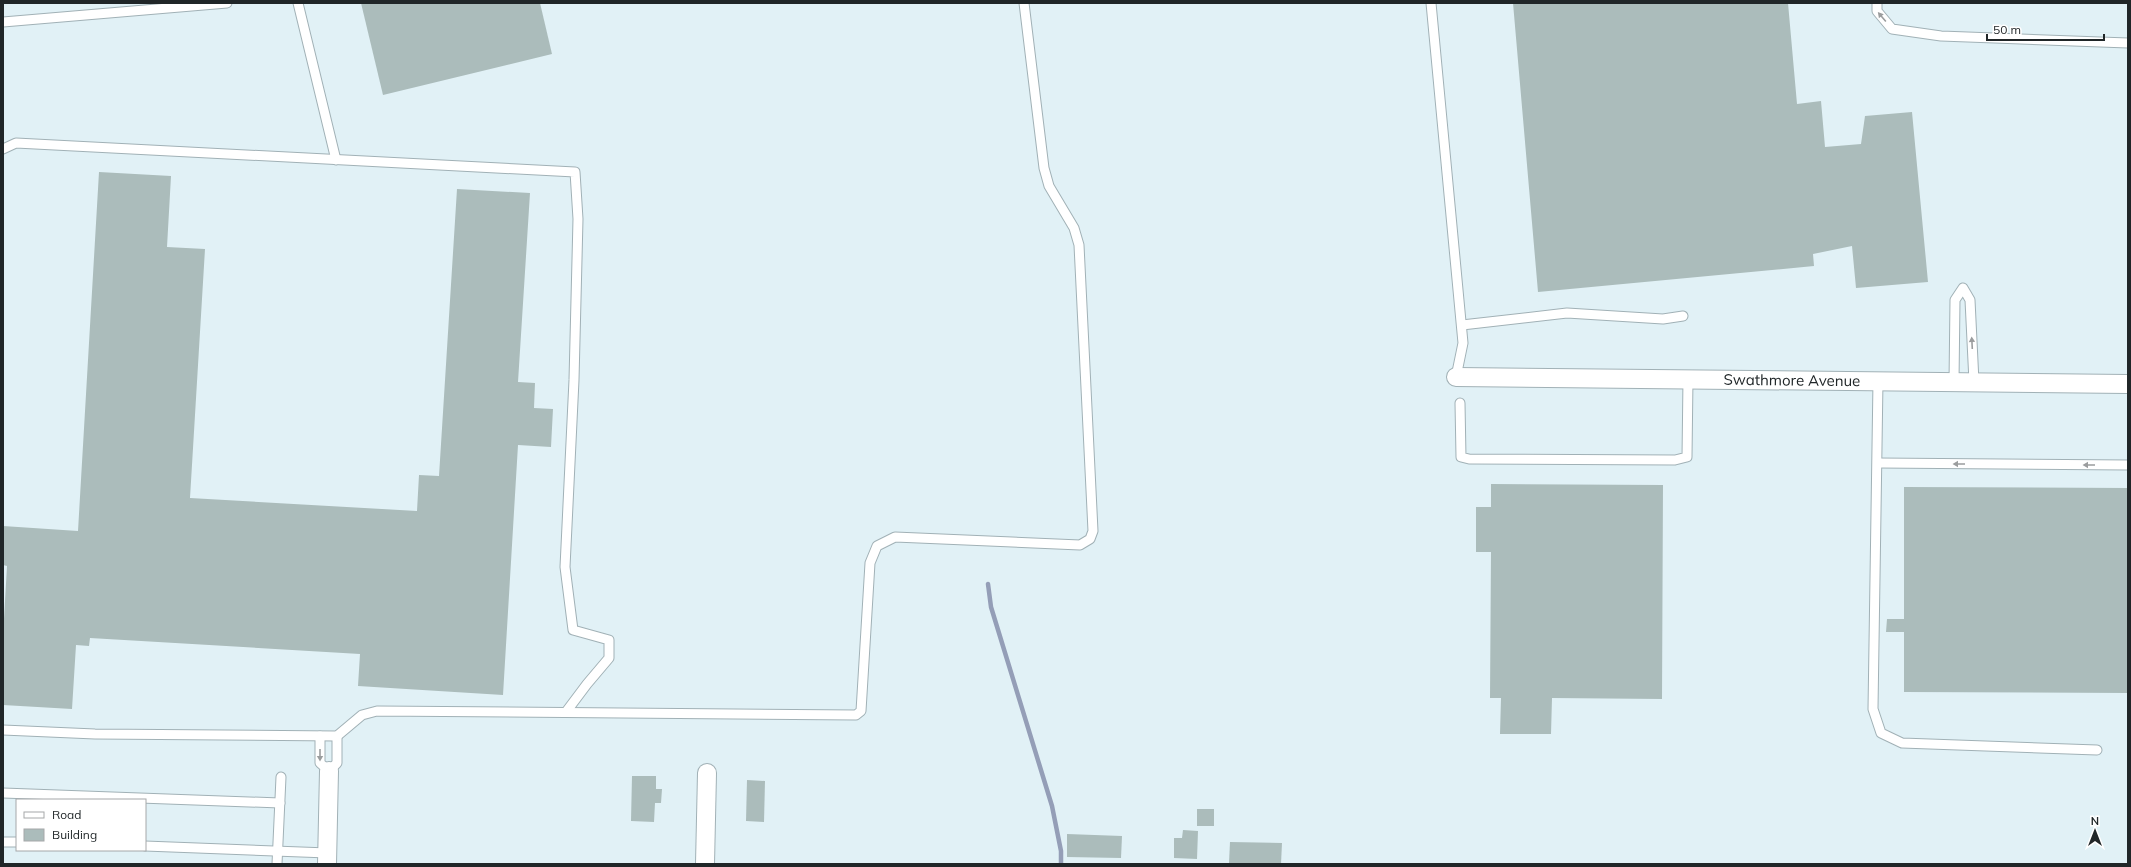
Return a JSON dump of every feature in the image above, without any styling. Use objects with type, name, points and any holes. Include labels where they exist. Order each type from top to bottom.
[{"type":"street","name":"Swathmore Avenue","points":[[1456,377],[2128,384]]},
{"type":"street","points":[[327,858],[329,771]]},
{"type":"street","points":[[704,864],[707,773]]},
{"type":"lane","points":[[3,22],[227,3]]},
{"type":"lane","points":[[298,3],[336,160]]},
{"type":"lane","points":[[3,730],[95,734],[338,736],[362,715],[377,711],[856,715],[861,711],[870,562],[877,546],[895,537],[1080,545],[1090,539],[1093,531],[1079,245],[1074,228],[1049,186],[1044,168],[1024,3]]},
{"type":"lane","points":[[1431,3],[1462,325],[1463,343],[1456,377]]},
{"type":"lane","points":[[1877,3],[1877,11],[1892,29],[1941,36],[2128,43]]},
{"type":"lane","points":[[3,150],[16,143],[575,172],[578,220],[574,380],[565,567],[573,630],[609,640],[609,658],[566,712]]},
{"type":"lane","points":[[1954,382],[1955,300],[1963,288],[1970,300],[1974,382]]},
{"type":"lane","points":[[1462,325],[1567,313],[1663,320],[1682,316]]},
{"type":"lane","points":[[1460,403],[1461,456],[1468,459],[1675,460],[1687,456],[1688,379]]},
{"type":"lane","points":[[1878,381],[1878,463],[1874,536],[1873,709],[1881,733],[1902,742],[2097,750]]},
{"type":"lane","points":[[1878,463],[2128,465]]},
{"type":"lane","points":[[320,736],[320,763],[329,771],[337,763],[338,736]]},
{"type":"lane","points":[[277,864],[281,777]]},
{"type":"lane","points":[[3,793],[119,799]]},
{"type":"lane","points":[[146,800],[280,803]]},
{"type":"lane","points":[[3,842],[16,842]]},
{"type":"lane","points":[[146,846],[277,851],[327,858]]},
{"type":"building","points":[[361,3],[540,3],[552,54],[383,95]]},
{"type":"building","points":[[1513,3],[1788,3],[1797,104],[1821,101],[1825,147],[1861,144],[1865,116],[1912,112],[1928,282],[1856,288],[1852,246],[1813,254],[1814,266],[1538,292]]},
{"type":"building","points":[[99,172],[171,176],[167,247],[205,249],[190,498],[417,511],[419,475],[439,476],[457,189],[530,193],[518,382],[535,383],[534,408],[553,409],[551,447],[518,445],[503,695],[358,686],[360,654],[90,638],[89,646],[76,645],[72,709],[3,705],[3,636],[7,566],[3,565],[3,526],[78,531]]},
{"type":"building","points":[[1491,484],[1663,485],[1662,699],[1552,698],[1551,734],[1500,734],[1501,698],[1490,698],[1491,552],[1476,552],[1476,507],[1491,507]]},
{"type":"building","points":[[1904,487],[2128,488],[2128,693],[1904,692],[1904,632],[1886,632],[1887,619],[1904,619]]},
{"type":"building","points":[[632,776],[656,776],[656,789],[662,789],[661,803],[655,803],[654,822],[631,821]]},
{"type":"building","points":[[747,780],[765,781],[764,822],[746,821]]},
{"type":"building","points":[[1197,809],[1214,809],[1214,826],[1197,826]]},
{"type":"building","points":[[1183,830],[1198,831],[1197,859],[1174,858],[1174,838],[1182,838]]},
{"type":"building","points":[[1067,834],[1122,836],[1121,858],[1067,857]]},
{"type":"building","points":[[1230,842],[1282,843],[1281,864],[1229,863]]},
{"type":"waterway","points":[[988,584],[991,607],[1052,806],[1061,851],[1061,864]]}]
